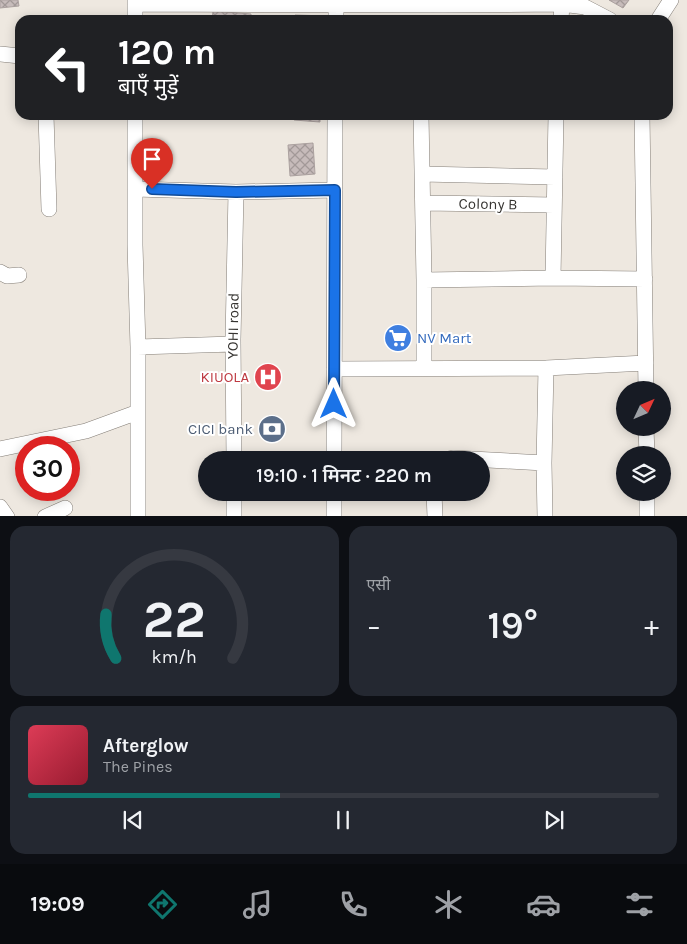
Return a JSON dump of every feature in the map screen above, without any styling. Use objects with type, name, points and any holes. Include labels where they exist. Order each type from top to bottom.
[{"type":"street","points":[[661,15],[671,0]]},
{"type":"street","points":[[135,15],[135,2],[336,4],[484,2],[562,4],[585,7],[600,15]]},
{"type":"street","points":[[336,4],[336,15]]},
{"type":"street","points":[[561,15],[562,4]]},
{"type":"street","points":[[0,54],[15,56]]},
{"type":"street","points":[[46,120],[49,209]]},
{"type":"street","points":[[135,120],[138,516]]},
{"type":"street","points":[[334,451],[335,120]]},
{"type":"street","points":[[421,120],[424,368]]},
{"type":"street","points":[[553,278],[556,120]]},
{"type":"street","points":[[642,120],[646,381]]},
{"type":"street","points":[[422,174],[555,178]]},
{"type":"street","points":[[135,189],[236,192],[335,190]]},
{"type":"street","name":"YOHI road","points":[[234,451],[232,344],[236,192]]},
{"type":"street","name":"Colony B","points":[[423,204],[554,205]]},
{"type":"street","points":[[0,272],[7,276],[19,276]]},
{"type":"street","points":[[424,280],[645,279]]},
{"type":"street","points":[[138,347],[232,344]]},
{"type":"street","points":[[334,369],[546,368],[646,363]]},
{"type":"street","points":[[545,516],[546,368]]},
{"type":"street","points":[[0,449],[86,431],[138,412]]},
{"type":"street","points":[[490,460],[544,463]]},
{"type":"street","points":[[234,501],[234,516]]},
{"type":"street","points":[[334,501],[334,516]]},
{"type":"street","points":[[434,501],[435,516]]},
{"type":"street","points":[[647,501],[647,516]]},
{"type":"street","points":[[0,507],[7,516]]},
{"type":"street","points":[[45,516],[65,508]]},
{"type":"building","points":[[0,0],[18,0],[19,6],[0,8]]},
{"type":"building","points":[[609,0],[629,0],[623,8]]},
{"type":"building","points":[[213,11],[251,14],[251,15],[213,15]]},
{"type":"building","points":[[294,120],[320,120],[320,122]]},
{"type":"building","points":[[313,143],[315,174],[290,176],[288,145]]},
{"type":"place","name":"NV Mart","points":[[398,338]]},
{"type":"place","name":"KIUOLA","points":[[268,377]]},
{"type":"place","name":"CICI bank","points":[[272,429]]},
{"type":"route","points":[[152,189],[236,192],[335,190],[334,404]]}]
